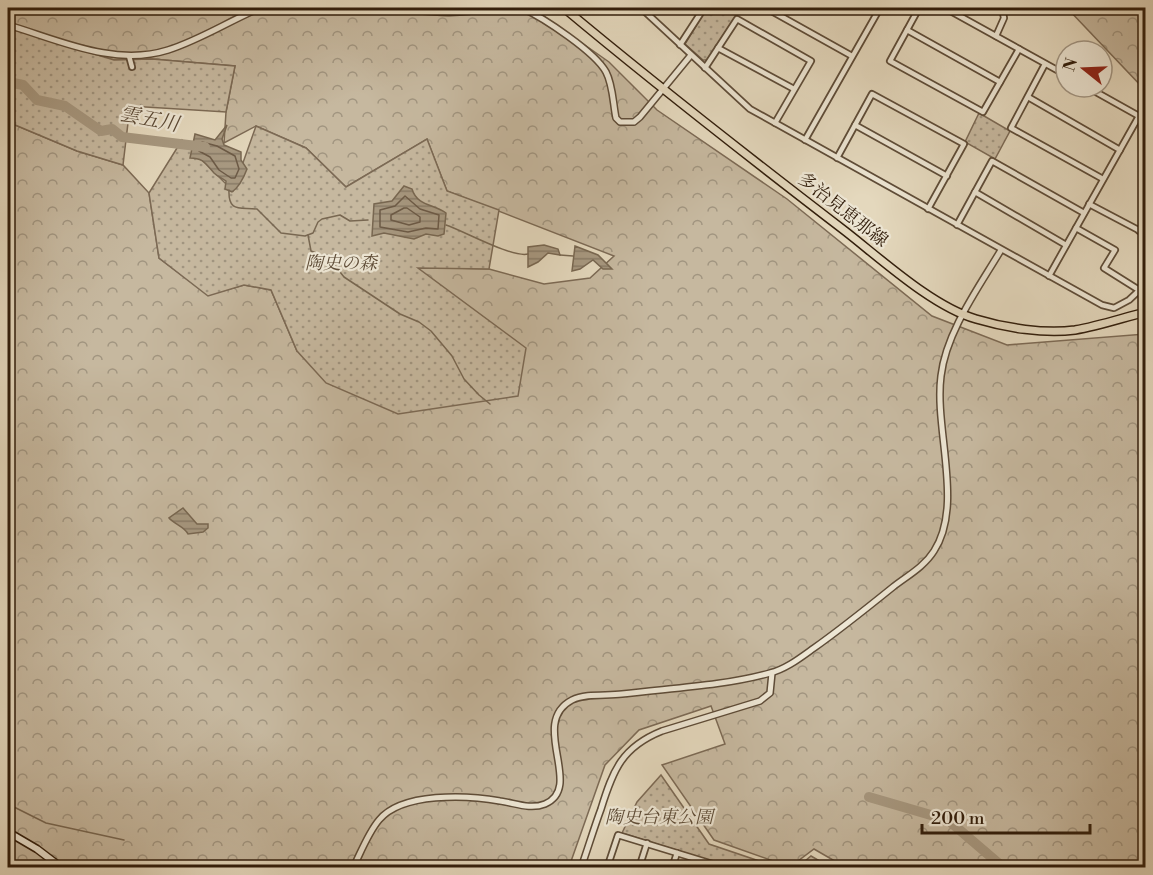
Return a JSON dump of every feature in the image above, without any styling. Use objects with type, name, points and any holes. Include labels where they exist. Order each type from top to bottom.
[{"type":"main road","name":"多治見恵那線","points":[[564,8],[917,286],[963,314],[1009,327],[1075,330],[1146,312]]},
{"type":"main road","points":[[8,832],[62,867]]},
{"type":"street","points":[[8,25],[96,51],[129,56],[167,51],[260,8]]},
{"type":"street","points":[[387,8],[449,13],[486,8]]},
{"type":"street","points":[[522,8],[558,29],[600,63],[608,75],[616,118],[620,122],[634,122],[640,117],[691,55]]},
{"type":"street","points":[[641,8],[750,109],[1107,308],[1114,308],[1129,300],[1146,284]]},
{"type":"street","points":[[680,45],[704,8]]},
{"type":"street","points":[[766,8],[852,56]]},
{"type":"street","points":[[805,140],[880,8]]},
{"type":"street","points":[[920,8],[890,61],[982,112],[1019,49]]},
{"type":"street","points":[[945,8],[1054,69]]},
{"type":"street","points":[[996,36],[1004,18],[1002,8]]},
{"type":"street","points":[[705,68],[737,19],[810,61],[775,123]]},
{"type":"street","points":[[907,30],[1000,82]]},
{"type":"street","points":[[718,48],[794,89]]},
{"type":"street","points":[[129,56],[132,67]]},
{"type":"street","points":[[1045,64],[1011,128],[1103,179]]},
{"type":"street","points":[[837,158],[872,94],[964,144],[928,209]]},
{"type":"street","points":[[1028,97],[1120,150]]},
{"type":"street","points":[[1109,99],[1146,120]]},
{"type":"street","points":[[1049,276],[1139,116]]},
{"type":"street","points":[[855,126],[947,176]]},
{"type":"street","points":[[957,225],[992,161],[1084,213]]},
{"type":"street","points":[[975,192],[1066,245]]},
{"type":"street","points":[[1089,204],[1146,234]]},
{"type":"street","points":[[1139,231],[1146,219]]},
{"type":"street","points":[[1076,228],[1115,250],[1104,268],[1139,290]]},
{"type":"street","points":[[353,867],[380,819],[401,804],[421,799],[481,798],[536,807],[547,804],[560,786],[553,730],[557,715],[573,700],[772,673],[797,660],[919,568],[940,541],[946,515],[940,379],[942,364],[963,314],[1001,250]]},
{"type":"street","points":[[582,867],[612,774],[634,746],[662,731],[760,701],[770,693],[772,673]]},
{"type":"street","points":[[607,867],[618,835],[726,867]]},
{"type":"street","points":[[639,867],[647,843]]},
{"type":"street","points":[[672,867],[677,853]]},
{"type":"street","points":[[705,867],[707,861]]},
{"type":"green space","points":[[8,8],[532,8],[609,62],[657,110],[787,199],[932,316],[1007,345],[1145,334],[1145,867],[845,867],[814,849],[790,867],[714,840],[662,765],[725,744],[711,706],[639,730],[605,765],[569,867],[8,867],[8,122],[77,151],[123,165],[149,193],[159,258],[208,295],[244,285],[271,290],[297,351],[417,267],[489,269],[544,284],[590,278],[614,256],[447,191],[427,139],[346,187],[306,148],[256,126],[224,143],[226,112],[235,66],[152,59],[114,60],[8,28]]},
{"type":"green space","points":[[707,8],[741,8],[707,60],[703,60],[685,44]]},
{"type":"green space","points":[[1067,8],[1145,8],[1145,90],[1114,57],[1114,39],[1096,39]]},
{"type":"green space","points":[[8,28],[114,60],[152,59],[235,66],[226,112],[130,106],[123,165],[77,151],[8,122]]},
{"type":"green space","points":[[979,113],[1010,131],[995,159],[965,142]]},
{"type":"green space","name":"陶史の森","points":[[256,126],[306,148],[346,187],[427,139],[447,191],[499,210],[489,269],[418,268],[526,348],[518,396],[398,414],[326,383],[297,351],[271,290],[244,285],[208,296],[159,258],[149,193],[182,140],[233,191]]},
{"type":"green space","name":"陶史台東公園","points":[[661,775],[709,844],[777,867],[730,867],[622,833],[637,802]]},
{"type":"green space","points":[[811,856],[830,867],[798,867]]},
{"type":"water","points":[[227,125],[222,139],[224,145],[241,152],[241,160],[247,169],[241,182],[232,192],[225,189],[226,181],[215,174],[204,162],[190,158],[195,134],[215,140]]},
{"type":"water","points":[[404,186],[412,189],[414,195],[422,202],[446,213],[444,234],[438,236],[426,234],[414,239],[384,233],[372,236],[374,204],[392,201]]},
{"type":"water","points":[[544,245],[558,249],[560,255],[548,253],[528,267],[528,247]]},
{"type":"water","points":[[575,246],[598,255],[612,269],[603,269],[593,260],[580,269],[572,271]]},
{"type":"water","points":[[183,508],[197,524],[208,524],[208,528],[203,532],[188,534],[169,518]]},
{"type":"waterway","name":"雲五川","points":[[8,82],[23,85],[37,100],[65,106],[101,131],[112,129],[122,137],[205,147]]},
{"type":"waterway","points":[[229,190],[233,206],[257,209],[281,233],[305,236],[313,233],[322,219],[340,215],[350,221],[368,220]]},
{"type":"waterway","points":[[446,225],[511,252],[528,254]]},
{"type":"waterway","points":[[308,235],[311,251],[329,258],[344,277],[400,314],[419,322],[431,331],[452,356],[464,379],[490,404]]},
{"type":"waterway","points":[[560,255],[573,256]]},
{"type":"waterway","points":[[869,797],[948,820],[1004,868]]},
{"type":"waterway","points":[[8,804],[46,823],[124,840]]}]
